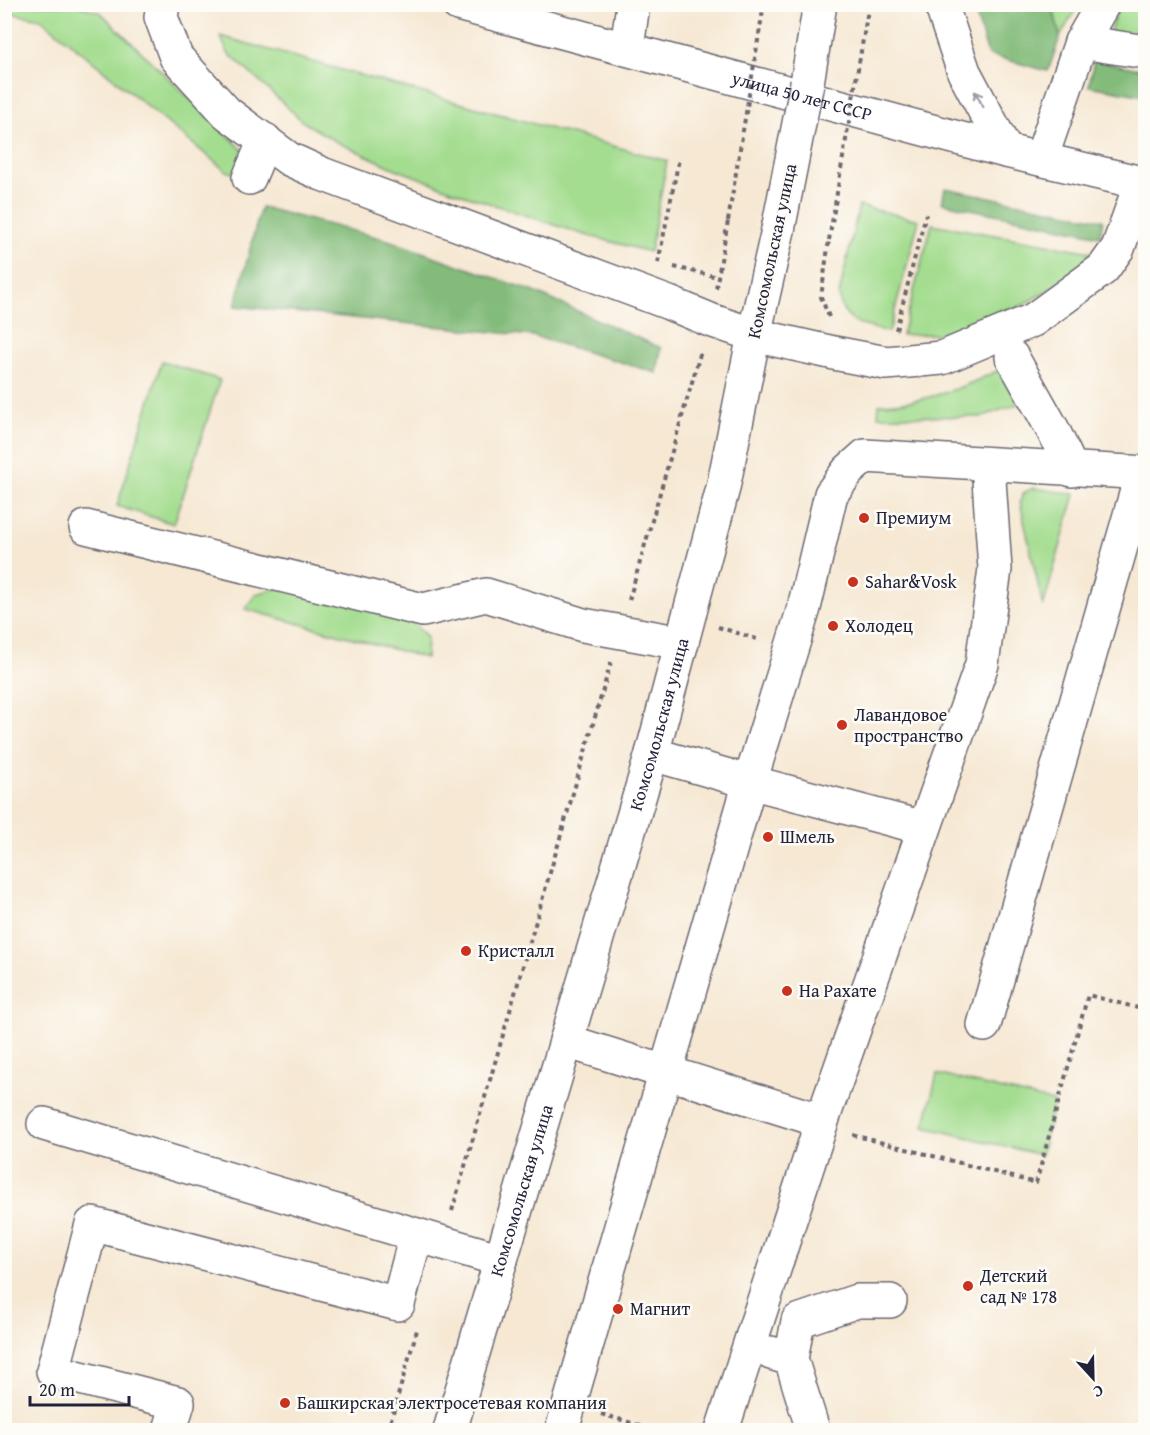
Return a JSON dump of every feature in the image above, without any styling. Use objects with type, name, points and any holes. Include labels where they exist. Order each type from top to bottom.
[{"type":"main road","points":[[163,4],[160,17],[176,57],[227,113],[289,159],[322,174],[710,320],[754,335],[886,363],[942,358],[1033,320],[1103,269],[1118,248],[1143,183]]},
{"type":"main road","name":"улица 50 лет СССР","points":[[458,4],[1006,151],[1143,183]]},
{"type":"main road","points":[[627,48],[633,4]]},
{"type":"main road","name":"Комсомольская улица","points":[[450,1431],[652,754],[723,488],[778,230],[820,4]]},
{"type":"main road","points":[[941,4],[964,72],[1006,151]]},
{"type":"main road","points":[[1041,159],[1081,42],[1103,4]]},
{"type":"main road","points":[[1081,42],[1146,52]]},
{"type":"main road","points":[[249,178],[265,140]]},
{"type":"main road","points":[[1012,357],[1053,430],[1072,470]]},
{"type":"main road","points":[[565,1417],[750,782],[804,608],[831,494],[848,471],[865,456],[1144,473],[984,1025]]},
{"type":"main road","points":[[722,1431],[821,1124],[982,664],[994,570],[988,465]]},
{"type":"main road","points":[[86,526],[423,610],[486,595],[583,625],[682,643]]},
{"type":"main road","points":[[652,754],[924,828]]},
{"type":"main road","points":[[566,1041],[821,1124]]},
{"type":"main road","points":[[44,1124],[501,1260]]},
{"type":"main road","points":[[170,1431],[177,1403],[53,1371],[92,1224],[398,1304],[429,1238]]},
{"type":"main road","points":[[813,1431],[791,1359],[798,1321],[857,1301],[890,1302]]},
{"type":"main road","points":[[749,1346],[791,1359]]},
{"type":"path","points":[[429,1238],[620,631],[710,320],[764,4]]},
{"type":"path","points":[[831,320],[821,297],[869,4]]},
{"type":"path","points":[[679,159],[657,263],[718,277]]},
{"type":"path","points":[[895,333],[926,214]]},
{"type":"path","points":[[821,1124],[1036,1183],[1088,995],[1146,1010]]},
{"type":"path","points":[[388,1431],[420,1320]]},
{"type":"path","points":[[565,1417],[656,1431]]},
{"type":"green space","points":[[4,5],[75,5],[100,12],[247,154],[239,175],[226,171],[41,19],[5,12]]},
{"type":"green space","points":[[973,5],[1052,5],[1060,37],[1048,71],[988,55]]},
{"type":"green space","points":[[1052,5],[1078,5],[1060,37]]},
{"type":"green space","points":[[1122,5],[1145,5],[1145,39],[1109,33],[1117,11]]},
{"type":"green space","points":[[220,36],[667,161],[650,252],[582,234],[459,193],[396,169],[337,142],[303,122],[228,53]]},
{"type":"green space","points":[[1094,60],[1145,70],[1145,96],[1089,86]]},
{"type":"green space","points":[[945,188],[1103,220],[1100,236],[942,203]]},
{"type":"green space","points":[[859,206],[919,220],[889,332],[856,322],[849,318],[841,305],[839,295]]},
{"type":"green space","points":[[261,207],[388,240],[532,291],[661,348],[657,373],[533,336],[235,306]]},
{"type":"green space","points":[[932,224],[1092,252],[1065,280],[1014,310],[972,327],[941,334],[902,335]]},
{"type":"green space","points":[[162,361],[220,380],[174,524],[117,506]]},
{"type":"green space","points":[[1007,366],[1026,401],[981,417],[878,416],[879,404],[929,397],[976,381]]},
{"type":"green space","points":[[1033,488],[1075,494],[1043,607],[1020,502],[1023,493]]},
{"type":"green space","points":[[281,587],[408,618],[427,637],[426,658],[245,609],[256,594]]},
{"type":"green space","points":[[937,1074],[1054,1102],[1041,1155],[924,1127]]},
{"type":"place","name":"Премиум","points":[[864,518]]},
{"type":"place","name":"Sahar&Vosk","points":[[853,582]]},
{"type":"place","name":"Холодец","points":[[833,626]]},
{"type":"place","name":"Лавандовое пространство","points":[[842,725]]},
{"type":"place","name":"Шмель","points":[[768,837]]},
{"type":"place","name":"Кристалл","points":[[466,951]]},
{"type":"place","name":"На Рахате","points":[[787,991]]},
{"type":"place","name":"Детский сад № 178","points":[[968,1286]]},
{"type":"place","name":"Магнит","points":[[618,1309]]},
{"type":"place","name":"Башкирская электросетевая компания","points":[[285,1403]]}]
